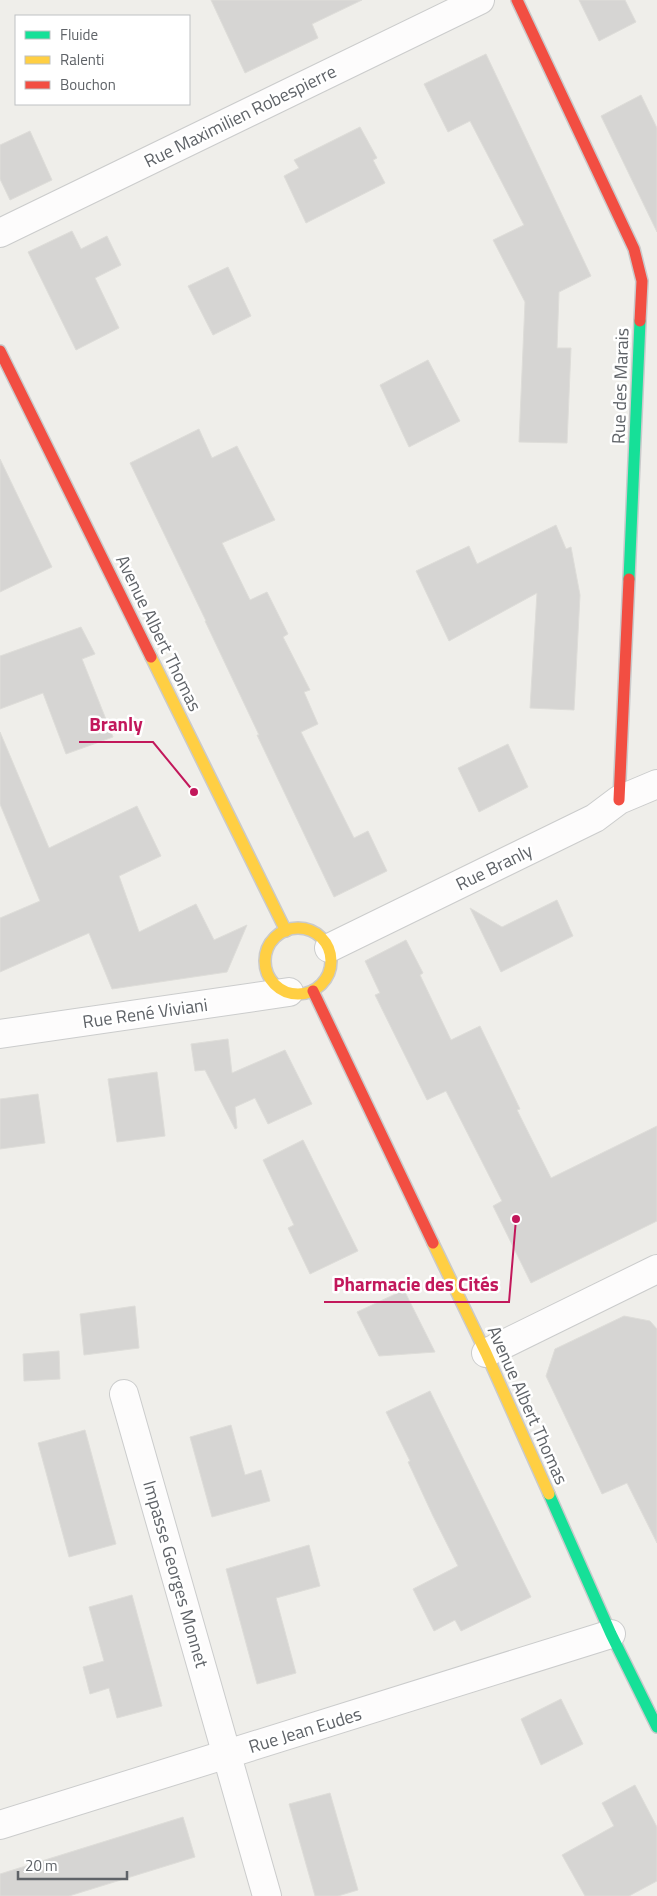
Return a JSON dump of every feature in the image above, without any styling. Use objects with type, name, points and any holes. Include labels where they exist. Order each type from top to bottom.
[{"type":"main road","name":"Rue des Marais","points":[[516,0],[634,249],[642,281],[619,800]]},
{"type":"main road","name":"Avenue Albert Thomas","points":[[0,351],[286,931],[277,935],[266,952],[265,963],[267,973],[272,982],[280,988],[301,992],[486,1353],[611,1634],[657,1727]]},
{"type":"main road","points":[[286,931],[296,928],[316,933],[329,948],[331,968],[321,985],[301,992]]},
{"type":"street","name":"Rue Maximilien Robespierre","points":[[0,233],[480,0]]},
{"type":"street","name":"Rue Branly","points":[[329,948],[595,818],[619,800],[657,784]]},
{"type":"street","name":"Rue René Viviani","points":[[0,1034],[301,992]]},
{"type":"street","points":[[486,1353],[656,1271]]},
{"type":"street","name":"Impasse Georges Monnet","points":[[124,1394],[267,1896]]},
{"type":"street","name":"Rue Jean Eudes","points":[[0,1825],[611,1634]]},
{"type":"building","points":[[211,0],[362,0],[312,24],[318,38],[245,73]]},
{"type":"building","points":[[579,0],[625,0],[636,22],[599,41]]},
{"type":"building","points":[[486,54],[591,276],[559,292],[557,348],[571,348],[567,443],[519,442],[525,302],[493,240],[524,225],[470,121],[448,132],[424,84]]},
{"type":"building","points":[[641,95],[657,128],[657,232],[601,116]]},
{"type":"building","points":[[360,127],[377,158],[373,160],[385,183],[306,223],[284,176],[299,168],[294,160]]},
{"type":"building","points":[[30,131],[52,180],[10,200],[0,179],[0,145]]},
{"type":"building","points":[[72,231],[81,249],[107,236],[121,265],[95,278],[119,328],[76,350],[28,252]]},
{"type":"building","points":[[228,267],[251,316],[213,335],[188,286]]},
{"type":"building","points":[[428,360],[460,421],[409,447],[380,385]]},
{"type":"building","points":[[199,429],[212,458],[237,446],[275,520],[222,543],[250,600],[267,592],[288,634],[283,637],[310,690],[304,692],[318,724],[301,732],[354,838],[368,831],[387,871],[334,897],[257,735],[259,735],[206,621],[130,463]]},
{"type":"building","points":[[0,459],[52,567],[0,592]]},
{"type":"building","points":[[556,525],[566,549],[571,547],[580,595],[574,710],[530,708],[537,593],[449,641],[416,571],[469,546],[477,564]]},
{"type":"building","points":[[81,627],[95,654],[82,659],[113,737],[66,754],[43,693],[0,709],[0,656]]},
{"type":"building","points":[[0,732],[49,848],[137,806],[161,856],[119,876],[139,932],[196,904],[214,940],[247,925],[227,972],[112,989],[89,933],[0,972],[0,918],[40,901],[0,804]]},
{"type":"building","points":[[508,744],[528,787],[479,812],[458,768]]},
{"type":"building","points":[[557,900],[573,936],[501,972],[470,908],[502,927]]},
{"type":"building","points":[[406,940],[423,973],[420,975],[451,1040],[480,1026],[520,1109],[517,1110],[551,1178],[657,1126],[657,1221],[531,1283],[493,1206],[502,1201],[446,1091],[427,1100],[375,995],[380,993],[365,961]]},
{"type":"building","points":[[228,1039],[232,1073],[285,1050],[312,1104],[268,1124],[255,1098],[235,1107],[237,1128],[235,1129],[205,1070],[195,1071],[191,1044]]},
{"type":"building","points":[[157,1072],[165,1136],[117,1142],[108,1079]]},
{"type":"building","points":[[38,1094],[45,1143],[0,1149],[0,1099]]},
{"type":"building","points":[[303,1140],[358,1251],[310,1274],[288,1228],[294,1225],[263,1160]]},
{"type":"building","points":[[404,1290],[435,1352],[379,1356],[357,1312]]},
{"type":"building","points":[[135,1306],[139,1348],[84,1355],[80,1314]]},
{"type":"building","points":[[624,1316],[650,1321],[657,1329],[657,1543],[627,1483],[602,1494],[546,1376],[555,1349]]},
{"type":"building","points":[[59,1351],[60,1379],[24,1381],[23,1354]]},
{"type":"building","points":[[430,1391],[531,1597],[461,1631],[455,1620],[434,1631],[413,1589],[458,1566],[386,1412]]},
{"type":"building","points":[[231,1425],[245,1475],[261,1470],[270,1501],[212,1517],[190,1437]]},
{"type":"building","points":[[85,1430],[116,1544],[69,1557],[38,1443]]},
{"type":"building","points":[[309,1545],[320,1586],[276,1598],[296,1673],[257,1684],[226,1569]]},
{"type":"building","points":[[132,1595],[162,1706],[117,1718],[109,1688],[90,1694],[83,1667],[104,1661],[89,1607]]},
{"type":"building","points":[[561,1699],[583,1744],[541,1765],[521,1719]]},
{"type":"building","points":[[635,1785],[657,1827],[657,1881],[629,1896],[585,1896],[562,1855],[614,1826],[602,1803]]},
{"type":"building","points":[[330,1793],[358,1890],[338,1896],[315,1896],[289,1804]]},
{"type":"building","points":[[183,1817],[195,1857],[69,1896],[0,1896],[0,1874]]},
{"type":"traffic: fast","points":[[629,579],[640,321]]},
{"type":"traffic: fast","points":[[549,1494],[611,1634],[657,1727]]},
{"type":"traffic: slow","points":[[151,657],[286,931]]},
{"type":"traffic: slow","points":[[298,928],[311,931],[321,938],[328,948],[331,961],[328,974],[321,984],[311,991],[298,994],[285,991],[275,984],[268,974],[265,961],[268,948],[275,938],[285,931],[298,928]]},
{"type":"traffic: slow","points":[[433,1243],[486,1353],[549,1494]]},
{"type":"traffic: jam","points":[[517,0],[634,249],[642,281],[640,321]]},
{"type":"traffic: jam","points":[[0,351],[151,657]]},
{"type":"traffic: jam","points":[[619,800],[629,579]]},
{"type":"traffic: jam","points":[[313,991],[433,1243]]},
{"type":"place","name":"Branly","points":[[194,792]]},
{"type":"place","name":"Pharmacie des Cités","points":[[516,1219]]}]
